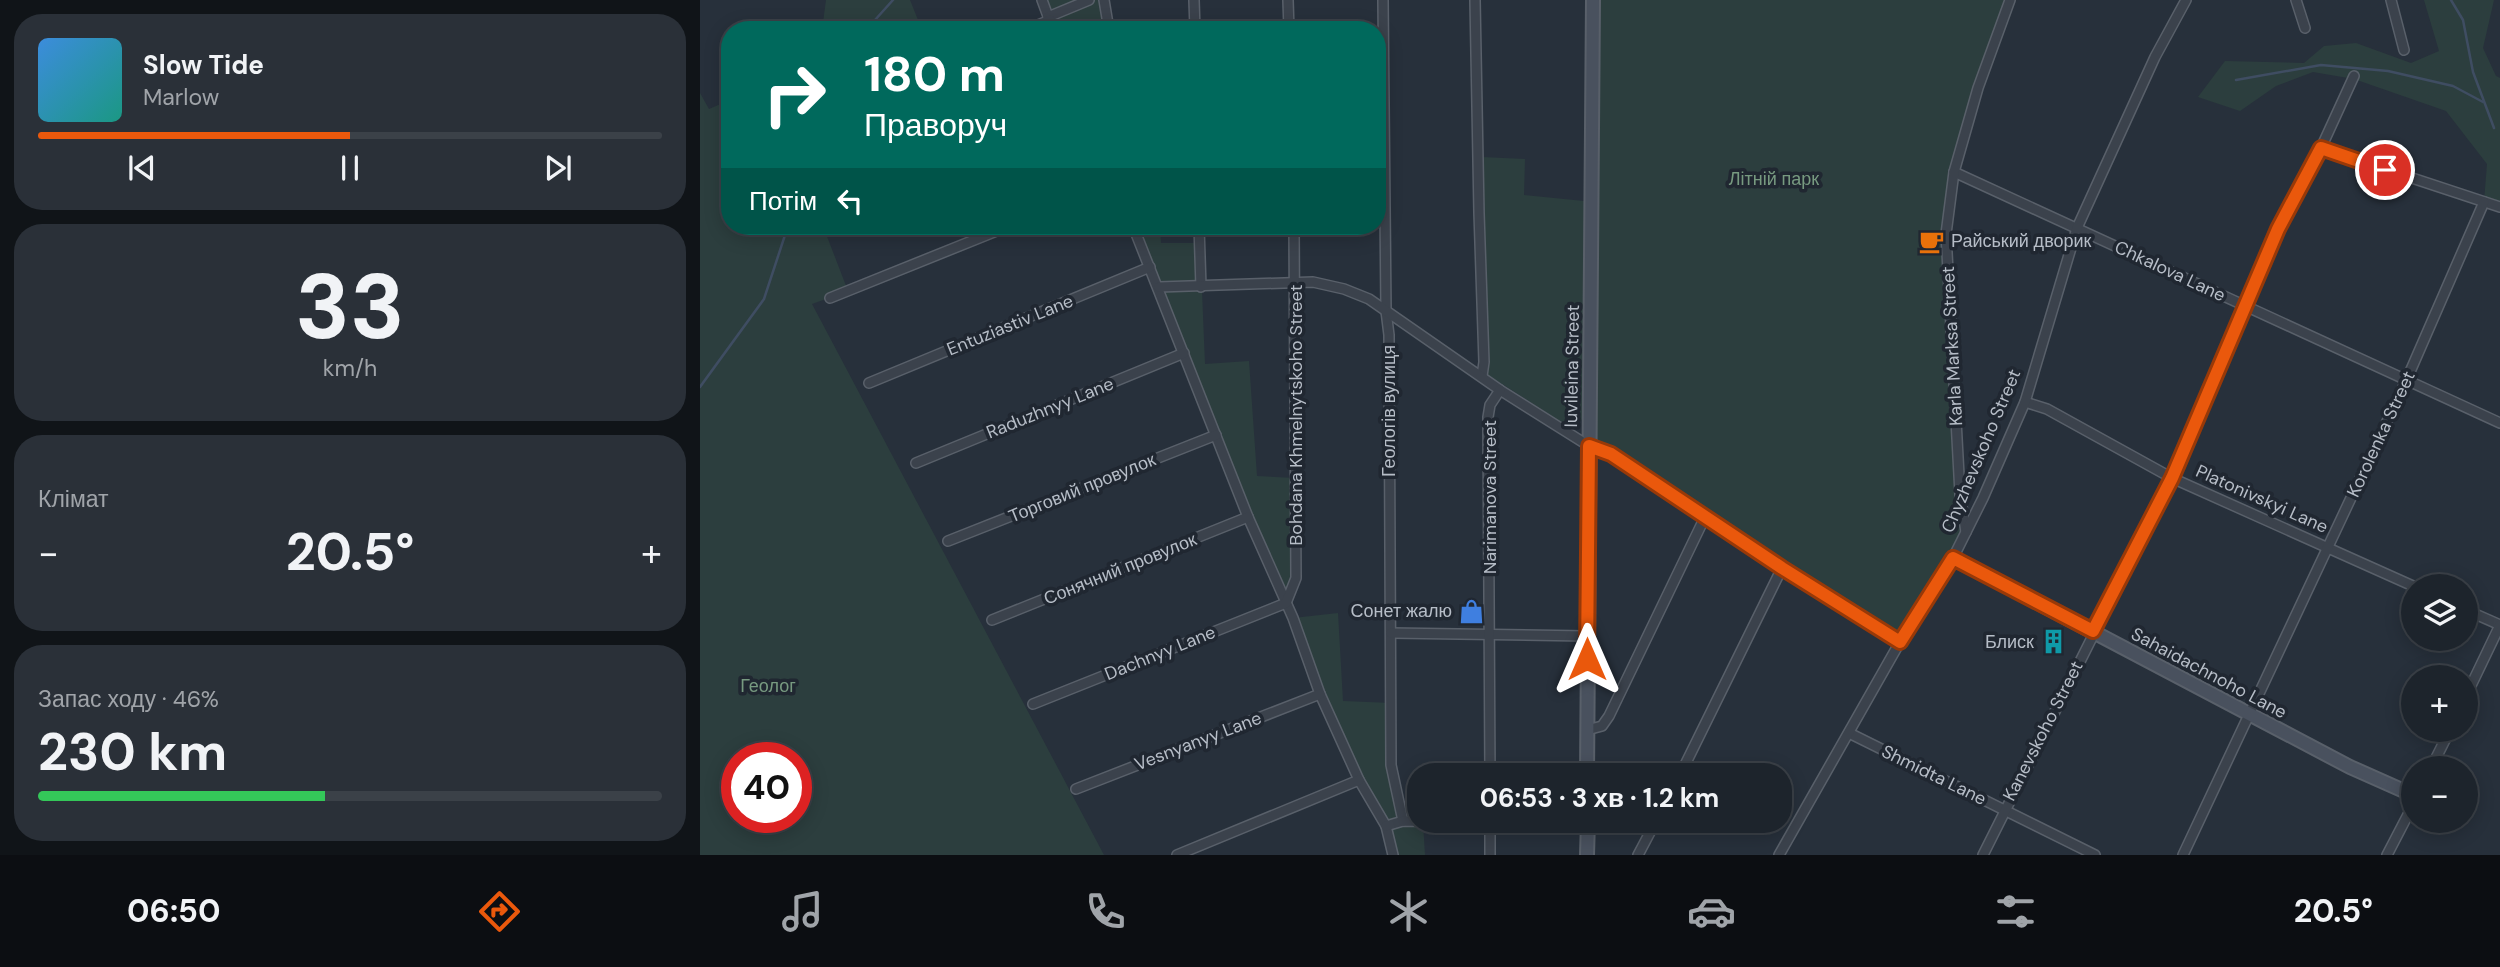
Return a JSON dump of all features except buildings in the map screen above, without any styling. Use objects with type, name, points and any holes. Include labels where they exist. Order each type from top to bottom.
[{"type":"street","points":[[1042,0],[1050,21]]},
{"type":"street","points":[[1052,21],[1089,0]]},
{"type":"street","points":[[1104,0],[1108,21]]},
{"type":"street","points":[[1194,0],[1195,21]]},
{"type":"street","points":[[1288,0],[1289,21]]},
{"type":"street","name":"Геологів вулиця","points":[[1383,0],[1383,21]]},
{"type":"street","points":[[1475,0],[1484,362],[1482,376]]},
{"type":"street","name":"Iuvileina Street","points":[[1587,763],[1593,0]]},
{"type":"street","name":"Karla Marksa Street","points":[[1966,534],[1960,494],[1946,234],[1954,172],[1978,88],[2010,0]]},
{"type":"street","name":"Chyzhevskoho Street","points":[[1779,855],[1900,642],[1966,534],[2025,402],[2077,228],[2155,57],[2186,0]]},
{"type":"street","points":[[2296,0],[2305,28]]},
{"type":"street","points":[[2391,0],[2404,50]]},
{"type":"street","name":"Kanevskoho Street","points":[[1983,855],[2172,478],[2278,229],[2321,148],[2354,76]]},
{"type":"street","points":[[2321,148],[2500,207]]},
{"type":"street","name":"Chkalova Lane","points":[[1954,172],[2500,423]]},
{"type":"street","name":"Korolenka Street","points":[[2183,855],[2406,381],[2484,202]]},
{"type":"street","points":[[830,298],[987,235]]},
{"type":"street","points":[[1137,235],[1248,517],[1286,603],[1320,694],[1359,780],[1386,826],[1393,855]]},
{"type":"street","points":[[1199,235],[1201,287]]},
{"type":"street","name":"Bohdana Khmelnytskoho Street","points":[[1286,603],[1296,578],[1294,235]]},
{"type":"street","name":"Геологів вулиця","points":[[1385,235],[1386,311],[1389,335],[1391,765],[1404,821]]},
{"type":"street","name":"Entuziastiv Lane","points":[[870,383],[1150,267]]},
{"type":"street","points":[[1158,287],[1313,282],[1344,289],[1369,299],[1500,390],[1589,446],[1611,454],[1782,568],[1900,642]]},
{"type":"street","name":"Raduzhnyy Lane","points":[[916,463],[1184,353]]},
{"type":"street","name":"Narimanova Street","points":[[1490,763],[1488,418],[1490,405],[1500,390]]},
{"type":"street","name":"Platonivskyi Lane","points":[[2025,402],[2047,410],[2172,478],[2401,581]]},
{"type":"street","name":"Торговий провулок","points":[[948,541],[1216,435]]},
{"type":"street","name":"Сонячний провулок","points":[[992,620],[1248,517]]},
{"type":"street","points":[[1587,730],[1602,726],[1609,716],[1705,517]]},
{"type":"street","name":"Sahaidachnoho Lane","points":[[1953,558],[2350,767],[2401,790]]},
{"type":"street","points":[[1685,763],[1782,568]]},
{"type":"street","name":"Dachnyy Lane","points":[[1033,704],[1286,603]]},
{"type":"street","points":[[2478,615],[2500,625],[2478,671]]},
{"type":"street","points":[[1391,633],[1587,636]]},
{"type":"street","name":"Vesnyanyy Lane","points":[[1076,789],[1320,694]]},
{"type":"street","name":"Shmidta Lane","points":[[1849,733],[2095,855]]},
{"type":"street","points":[[1177,855],[1359,780]]},
{"type":"street","points":[[1386,826],[1407,821]]},
{"type":"street","points":[[2387,855],[2401,828]]},
{"type":"street","points":[[1490,833],[1490,855]]},
{"type":"street","points":[[1587,855],[1588,833]]},
{"type":"street","points":[[1638,855],[1650,833]]},
{"type":"green space","points":[[826,0],[910,0],[918,21],[823,21]]},
{"type":"green space","points":[[1042,0],[1099,0],[1103,21],[1050,21]]},
{"type":"green space","name":"Літній парк","points":[[1600,0],[2010,0],[1954,172],[1946,234],[1966,534],[1900,642],[1594,449]]},
{"type":"green space","points":[[2424,0],[2494,0],[2483,48],[2496,76],[2500,78],[2500,207],[2484,202],[2487,164],[2446,111],[2354,79],[2313,72],[2276,86],[2240,111],[2198,97],[2225,61],[2304,63],[2324,46],[2356,43],[2411,63],[2439,51]]},
{"type":"green space","name":"Геолог","points":[[700,93],[709,109],[721,104],[721,235],[826,235],[848,291],[812,304],[1104,855],[700,855]]},
{"type":"green space","points":[[1482,157],[1525,159],[1524,195],[1584,201],[1584,418],[1576,423],[1566,425],[1485,373],[1488,364]]},
{"type":"green space","points":[[1137,235],[1161,235],[1161,243],[1200,243],[1205,364],[1249,361],[1257,476],[1295,478],[1296,578],[1286,603]]},
{"type":"green space","points":[[1338,613],[1343,701],[1391,703],[1391,765],[1403,821],[1407,821],[1407,833],[1424,833],[1425,855],[1393,855],[1386,826],[1359,780],[1293,618]]},
{"type":"waterway","points":[[874,21],[893,0]]},
{"type":"waterway","points":[[2451,0],[2463,20],[2473,72],[2494,128]]},
{"type":"waterway","points":[[2236,80],[2321,65],[2388,71],[2453,86],[2483,102]]},
{"type":"waterway","points":[[700,387],[764,299],[785,235]]},
{"type":"place","name":"Райський дворик","points":[[1931,241]]},
{"type":"place","name":"Сонет жалю","points":[[1472,611]]},
{"type":"place","name":"Блиск","points":[[2054,642]]},
{"type":"route","points":[[1587,659],[1589,446],[1611,454],[1782,568],[1900,642],[1953,558],[2093,631],[2172,478],[2278,229],[2321,148],[2385,170]]}]
